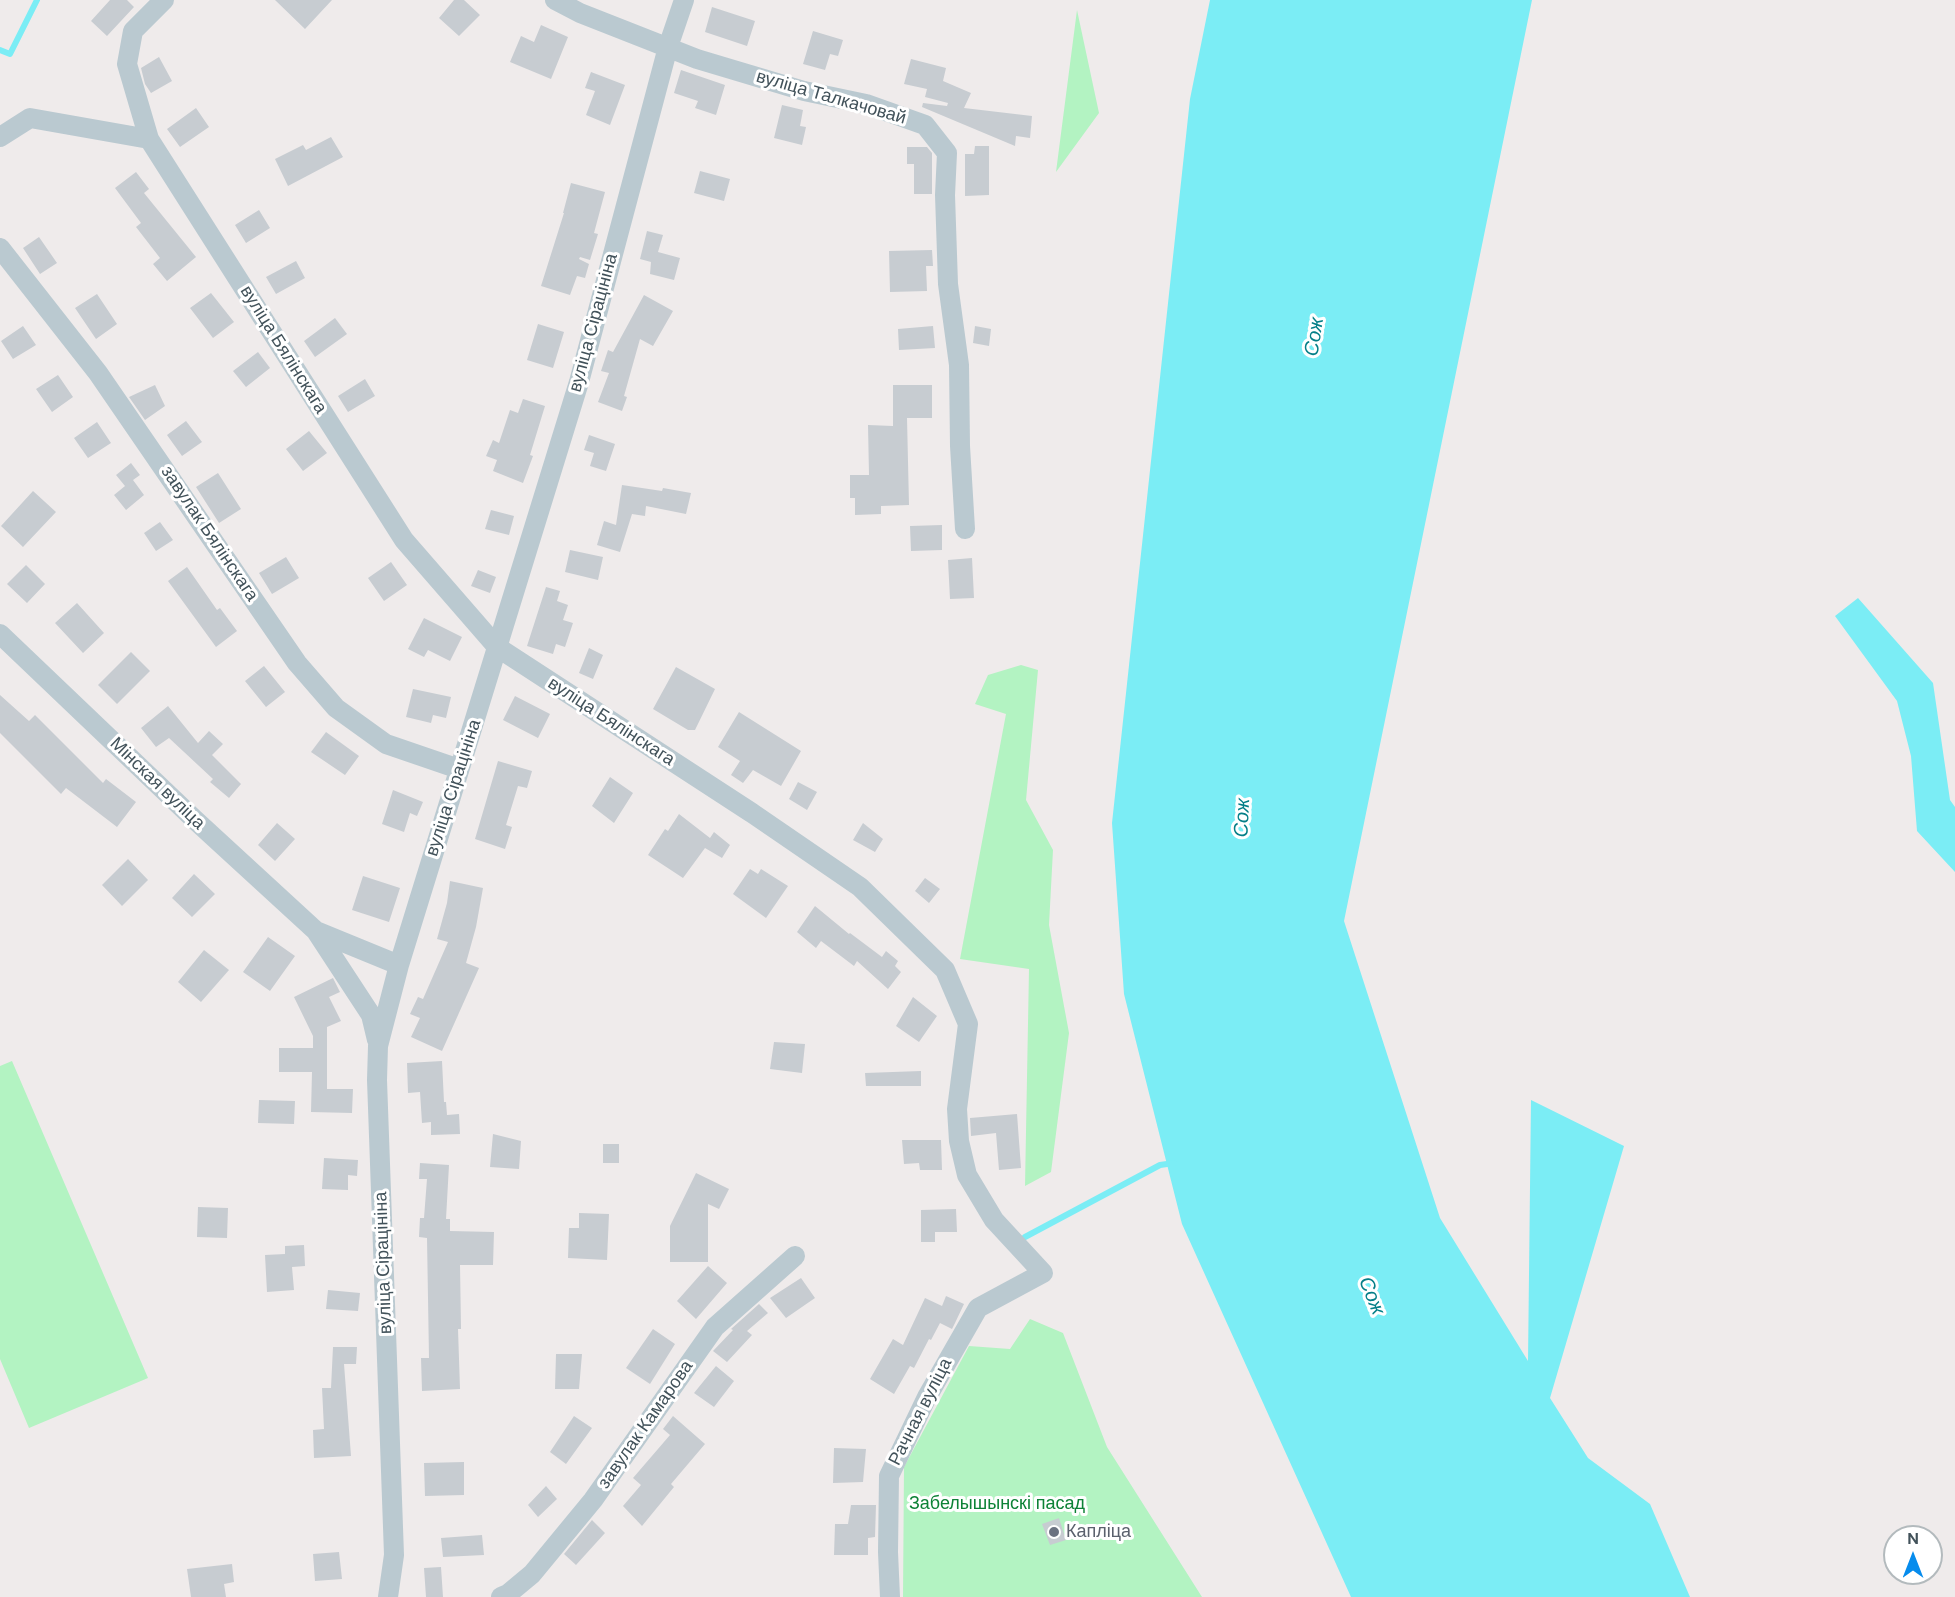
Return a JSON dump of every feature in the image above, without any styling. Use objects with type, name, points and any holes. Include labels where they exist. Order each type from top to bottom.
[{"type":"street","name":"вуліца Бялінскага","points":[[164,0],[133,31],[127,64],[149,139],[404,540],[497,647],[752,813],[860,887],[945,970],[968,1024],[957,1109],[959,1141],[967,1175],[994,1220],[1043,1273]]},
{"type":"street","name":"вуліца Талкачовай","points":[[555,0],[580,13],[696,59],[804,91],[866,104],[925,125],[947,153],[945,195],[948,284],[959,365],[960,446],[965,529]]},
{"type":"street","name":"вуліца Сірацініна","points":[[388,1597],[394,1555],[377,1092],[378,1046],[399,964],[579,382],[668,47],[684,0]]},
{"type":"street","points":[[0,137],[30,118],[149,139]]},
{"type":"street","name":"завулак Бялінскага","points":[[0,248],[98,373],[297,663],[336,708],[386,744],[459,769]]},
{"type":"street","name":"Мінская вуліца","points":[[0,634],[194,819],[316,931],[371,1015],[378,1046]]},
{"type":"street","name":"Мінская вуліца","points":[[316,931],[399,964]]},
{"type":"street","name":"завулак Камарова","points":[[501,1597],[532,1574],[593,1500],[715,1327],[795,1256]]},
{"type":"street","name":"Рачная вуліца","points":[[890,1597],[889,1476],[927,1397],[978,1308],[1043,1273]]},
{"type":"green space","points":[[1077,10],[1099,113],[1056,172]]},
{"type":"green space","points":[[1021,665],[1038,670],[1026,800],[1053,850],[1049,925],[1069,1033],[1051,1172],[1025,1186],[1029,969],[960,959],[1006,714],[975,704],[988,675]]},
{"type":"green space","points":[[12,1061],[148,1378],[29,1428],[0,1359],[0,1066]]},
{"type":"green space","name":"Забелышынскі пасад","points":[[1030,1319],[1063,1333],[1107,1447],[1202,1597],[903,1597],[904,1467],[969,1346],[1010,1349]]},
{"type":"water","name":"Сож","points":[[1210,0],[1532,0],[1344,921],[1440,1218],[1528,1361],[1531,1100],[1624,1146],[1550,1398],[1588,1458],[1650,1504],[1690,1597],[1351,1597],[1182,1224],[1124,994],[1112,823],[1190,99]]},
{"type":"water","points":[[1858,598],[1933,683],[1950,800],[1955,807],[1955,872],[1917,831],[1911,756],[1897,701],[1835,616]]},
{"type":"building","points":[[110,0],[127,0],[134,7],[107,36],[91,21]]},
{"type":"building","points":[[275,0],[332,0],[305,29]]},
{"type":"building","points":[[454,0],[464,0],[480,15],[459,36],[439,18]]},
{"type":"building","points":[[712,7],[755,21],[747,46],[705,32]]},
{"type":"building","points":[[541,25],[568,37],[551,79],[510,62],[521,36],[534,42]]},
{"type":"building","points":[[813,31],[843,40],[838,56],[830,54],[825,70],[803,64]]},
{"type":"building","points":[[159,57],[172,81],[151,93],[145,84],[141,68]]},
{"type":"building","points":[[911,59],[946,68],[943,81],[971,93],[964,108],[1032,116],[1030,138],[1016,136],[1015,146],[922,107],[923,103],[947,106],[948,103],[925,97],[927,89],[904,84]]},
{"type":"building","points":[[681,70],[725,85],[716,115],[695,108],[698,101],[674,93]]},
{"type":"building","points":[[591,72],[625,85],[610,125],[586,115],[595,91],[585,88]]},
{"type":"building","points":[[782,105],[803,110],[800,126],[806,127],[802,145],[774,138]]},
{"type":"building","points":[[196,108],[209,127],[180,147],[167,129]]},
{"type":"building","points":[[331,137],[343,157],[288,186],[275,159],[303,145],[306,150]]},
{"type":"building","points":[[975,146],[989,146],[989,195],[965,196],[965,154],[974,154]]},
{"type":"building","points":[[907,147],[927,147],[932,153],[932,194],[914,194],[914,164],[907,164]]},
{"type":"building","points":[[700,171],[730,179],[724,201],[694,193]]},
{"type":"building","points":[[136,172],[149,189],[144,193],[196,257],[167,281],[153,264],[160,258],[136,227],[141,223],[115,188]]},
{"type":"building","points":[[571,183],[605,192],[594,233],[598,234],[590,260],[580,257],[579,259],[589,264],[585,278],[577,276],[570,295],[541,286]]},
{"type":"building","points":[[259,210],[270,228],[246,243],[235,225]]},
{"type":"building","points":[[647,231],[663,235],[658,252],[680,258],[674,280],[650,274],[651,262],[640,259]]},
{"type":"building","points":[[39,237],[57,263],[40,274],[23,248]]},
{"type":"building","points":[[932,250],[933,266],[926,266],[927,291],[890,292],[889,251]]},
{"type":"building","points":[[296,261],[305,278],[276,294],[266,277]]},
{"type":"building","points":[[211,293],[234,322],[213,338],[190,308]]},
{"type":"building","points":[[97,294],[117,324],[96,339],[75,308]]},
{"type":"building","points":[[644,295],[673,311],[653,346],[640,339],[622,411],[598,402],[609,373],[601,371],[608,350],[613,352]]},
{"type":"building","points":[[335,318],[347,334],[315,357],[304,341]]},
{"type":"building","points":[[538,324],[564,332],[553,368],[527,360]]},
{"type":"building","points":[[23,326],[36,345],[13,359],[1,341]]},
{"type":"building","points":[[933,326],[935,348],[899,350],[898,329]]},
{"type":"building","points":[[975,326],[991,329],[989,346],[973,343]]},
{"type":"building","points":[[258,352],[270,368],[246,387],[233,371]]},
{"type":"building","points":[[58,375],[73,397],[52,412],[36,389]]},
{"type":"building","points":[[365,379],[375,396],[348,412],[338,396]]},
{"type":"building","points":[[155,385],[165,406],[145,420],[129,397]]},
{"type":"building","points":[[893,385],[932,385],[932,418],[907,418],[909,505],[881,506],[881,514],[855,515],[855,498],[850,498],[850,475],[869,475],[868,425],[893,426]]},
{"type":"building","points":[[523,399],[545,406],[530,455],[533,456],[523,483],[493,471],[497,460],[486,456],[493,440],[499,443],[510,410],[518,413]]},
{"type":"building","points":[[186,421],[202,442],[182,456],[167,435]]},
{"type":"building","points":[[97,422],[111,443],[88,458],[74,438]]},
{"type":"building","points":[[309,431],[327,453],[303,471],[286,449]]},
{"type":"building","points":[[589,435],[615,444],[606,471],[590,466],[594,453],[584,450]]},
{"type":"building","points":[[131,463],[140,475],[133,480],[144,495],[126,510],[114,495],[125,486],[116,475]]},
{"type":"building","points":[[218,473],[241,509],[219,523],[196,487]]},
{"type":"building","points":[[622,485],[691,493],[686,514],[646,506],[645,516],[632,514],[620,552],[597,545],[604,521],[616,525]]},
{"type":"building","points":[[33,491],[56,512],[23,547],[1,526]]},
{"type":"building","points":[[491,510],[514,516],[509,535],[485,529]]},
{"type":"building","points":[[160,522],[173,540],[156,551],[144,533]]},
{"type":"building","points":[[942,525],[942,550],[911,551],[910,526]]},
{"type":"building","points":[[570,550],[603,557],[598,580],[565,572]]},
{"type":"building","points":[[286,557],[299,578],[272,594],[259,573]]},
{"type":"building","points":[[972,558],[974,598],[950,599],[948,560]]},
{"type":"building","points":[[391,562],[407,585],[384,601],[368,578]]},
{"type":"building","points":[[26,565],[45,584],[27,603],[7,584]]},
{"type":"building","points":[[187,567],[217,610],[220,608],[237,631],[216,647],[168,581]]},
{"type":"building","points":[[478,570],[496,577],[490,593],[471,586]]},
{"type":"building","points":[[546,587],[560,591],[557,601],[568,605],[563,620],[573,623],[565,647],[556,644],[553,654],[527,646]]},
{"type":"building","points":[[77,603],[104,633],[83,653],[55,623]]},
{"type":"building","points":[[424,618],[462,637],[450,661],[428,650],[424,657],[408,649]]},
{"type":"building","points":[[589,648],[603,655],[593,679],[579,673]]},
{"type":"building","points":[[131,652],[150,671],[117,704],[98,685]]},
{"type":"building","points":[[264,666],[285,692],[266,707],[245,681]]},
{"type":"building","points":[[676,667],[715,689],[695,730],[688,730],[653,709]]},
{"type":"building","points":[[413,689],[451,697],[446,718],[433,715],[431,723],[406,717]]},
{"type":"building","points":[[0,695],[29,721],[35,715],[103,783],[106,779],[136,802],[117,827],[66,788],[61,794],[0,733]]},
{"type":"building","points":[[515,696],[550,714],[538,738],[503,720]]},
{"type":"building","points":[[168,706],[198,743],[209,731],[223,744],[212,755],[241,784],[229,798],[210,782],[213,779],[169,738],[156,747],[141,728]]},
{"type":"building","points":[[739,712],[801,751],[781,786],[753,770],[743,783],[731,775],[740,761],[718,747]]},
{"type":"building","points":[[326,732],[359,756],[345,775],[311,752]]},
{"type":"building","points":[[498,761],[532,771],[527,788],[518,786],[506,825],[512,827],[505,849],[475,839]]},
{"type":"building","points":[[610,777],[633,793],[614,823],[592,806]]},
{"type":"building","points":[[798,782],[817,792],[807,810],[789,799]]},
{"type":"building","points":[[393,790],[423,802],[417,816],[410,813],[404,832],[382,824]]},
{"type":"building","points":[[679,814],[710,838],[714,832],[730,845],[722,858],[705,848],[683,878],[648,855],[665,829],[668,831]]},
{"type":"building","points":[[277,823],[295,839],[275,861],[258,845]]},
{"type":"building","points":[[863,823],[883,839],[875,852],[853,840]]},
{"type":"building","points":[[128,859],[148,880],[122,906],[102,885]]},
{"type":"building","points":[[750,869],[758,874],[761,869],[788,886],[766,918],[733,894]]},
{"type":"building","points":[[194,874],[215,894],[192,917],[172,898]]},
{"type":"building","points":[[363,876],[400,888],[389,922],[352,910]]},
{"type":"building","points":[[925,878],[940,889],[929,903],[915,891]]},
{"type":"building","points":[[450,881],[483,888],[466,963],[479,968],[442,1051],[411,1037],[420,1018],[410,1014],[418,997],[423,999],[448,942],[437,939],[447,903]]},
{"type":"building","points":[[815,906],[882,957],[886,951],[898,961],[895,966],[901,972],[888,989],[857,961],[854,966],[821,941],[816,948],[797,932]]},
{"type":"building","points":[[268,937],[295,956],[270,991],[243,972]]},
{"type":"building","points":[[204,950],[229,970],[201,1002],[178,982]]},
{"type":"building","points":[[333,978],[340,992],[329,997],[341,1021],[327,1027],[327,1089],[353,1089],[352,1113],[311,1112],[312,1072],[279,1072],[279,1048],[313,1048],[313,1036],[294,997]]},
{"type":"building","points":[[913,997],[937,1016],[919,1042],[896,1026]]},
{"type":"building","points":[[774,1042],[805,1044],[802,1073],[770,1069]]},
{"type":"building","points":[[442,1061],[447,1115],[459,1114],[460,1134],[431,1135],[431,1122],[422,1123],[420,1092],[408,1093],[407,1063]]},
{"type":"building","points":[[921,1071],[921,1086],[866,1086],[865,1073]]},
{"type":"building","points":[[259,1100],[295,1101],[294,1124],[258,1123]]},
{"type":"building","points":[[1017,1114],[1021,1168],[999,1170],[996,1133],[971,1136],[970,1118]]},
{"type":"building","points":[[493,1134],[521,1141],[519,1169],[490,1167]]},
{"type":"building","points":[[902,1140],[941,1140],[942,1170],[920,1170],[919,1163],[904,1164]]},
{"type":"building","points":[[603,1144],[619,1144],[619,1163],[603,1163]]},
{"type":"building","points":[[324,1158],[358,1160],[357,1176],[348,1175],[348,1190],[322,1189]]},
{"type":"building","points":[[420,1163],[449,1165],[446,1219],[450,1219],[450,1231],[494,1232],[493,1265],[460,1265],[461,1329],[458,1329],[460,1389],[422,1391],[421,1358],[429,1358],[427,1238],[419,1237],[420,1218],[424,1218],[427,1179],[419,1179]]},
{"type":"building","points":[[696,1173],[729,1189],[719,1209],[708,1204],[708,1262],[670,1262],[670,1226]]},
{"type":"building","points":[[198,1207],[228,1208],[227,1238],[197,1237]]},
{"type":"building","points":[[956,1209],[957,1232],[935,1232],[935,1242],[921,1242],[921,1210]]},
{"type":"building","points":[[579,1213],[609,1214],[607,1260],[568,1258],[569,1228],[579,1228]]},
{"type":"building","points":[[304,1245],[305,1266],[292,1267],[294,1290],[267,1292],[265,1255],[285,1254],[285,1246]]},
{"type":"building","points":[[708,1266],[727,1283],[696,1319],[677,1301]]},
{"type":"building","points":[[801,1278],[815,1298],[786,1318],[770,1298]]},
{"type":"building","points":[[328,1290],[360,1293],[358,1311],[326,1309]]},
{"type":"building","points":[[946,1296],[964,1304],[952,1329],[940,1323],[914,1368],[910,1366],[894,1394],[870,1379],[893,1339],[903,1345],[925,1298],[942,1306]]},
{"type":"building","points":[[759,1304],[768,1313],[747,1331],[752,1335],[727,1362],[713,1351],[733,1330],[731,1329]]},
{"type":"building","points":[[653,1329],[675,1344],[650,1384],[626,1368]]},
{"type":"building","points":[[333,1347],[357,1347],[356,1364],[344,1364],[351,1456],[314,1458],[313,1430],[324,1429],[322,1388],[331,1388]]},
{"type":"building","points":[[556,1354],[582,1354],[579,1389],[555,1389]]},
{"type":"building","points":[[716,1366],[734,1381],[714,1407],[694,1393]]},
{"type":"building","points":[[574,1416],[592,1428],[566,1464],[550,1452]]},
{"type":"building","points":[[673,1416],[705,1444],[671,1484],[674,1487],[642,1526],[623,1506],[641,1485],[633,1478],[670,1435],[663,1429]]},
{"type":"building","points":[[834,1448],[866,1449],[863,1482],[833,1483]]},
{"type":"building","points":[[464,1462],[464,1495],[425,1496],[424,1463]]},
{"type":"building","points":[[546,1486],[557,1499],[538,1517],[528,1505]]},
{"type":"building","points":[[851,1505],[876,1505],[875,1537],[868,1538],[868,1555],[834,1555],[835,1524],[848,1524]]},
{"type":"building","name":"Капліца","points":[[1059,1518],[1066,1540],[1050,1545],[1042,1524]]},
{"type":"building","points":[[592,1520],[605,1533],[576,1565],[564,1554]]},
{"type":"building","points":[[482,1535],[484,1555],[443,1557],[441,1538]]},
{"type":"building","points":[[339,1552],[342,1579],[315,1581],[313,1554]]},
{"type":"building","points":[[232,1564],[234,1582],[224,1584],[226,1597],[191,1597],[187,1569]]},
{"type":"building","points":[[441,1567],[443,1597],[426,1597],[424,1568]]},
{"type":"waterway","points":[[0,50],[10,54],[37,0]]},
{"type":"waterway","points":[[1025,1237],[1160,1165],[1174,1163]]},
{"type":"place","name":"Капліца","points":[[1054,1532]]}]
